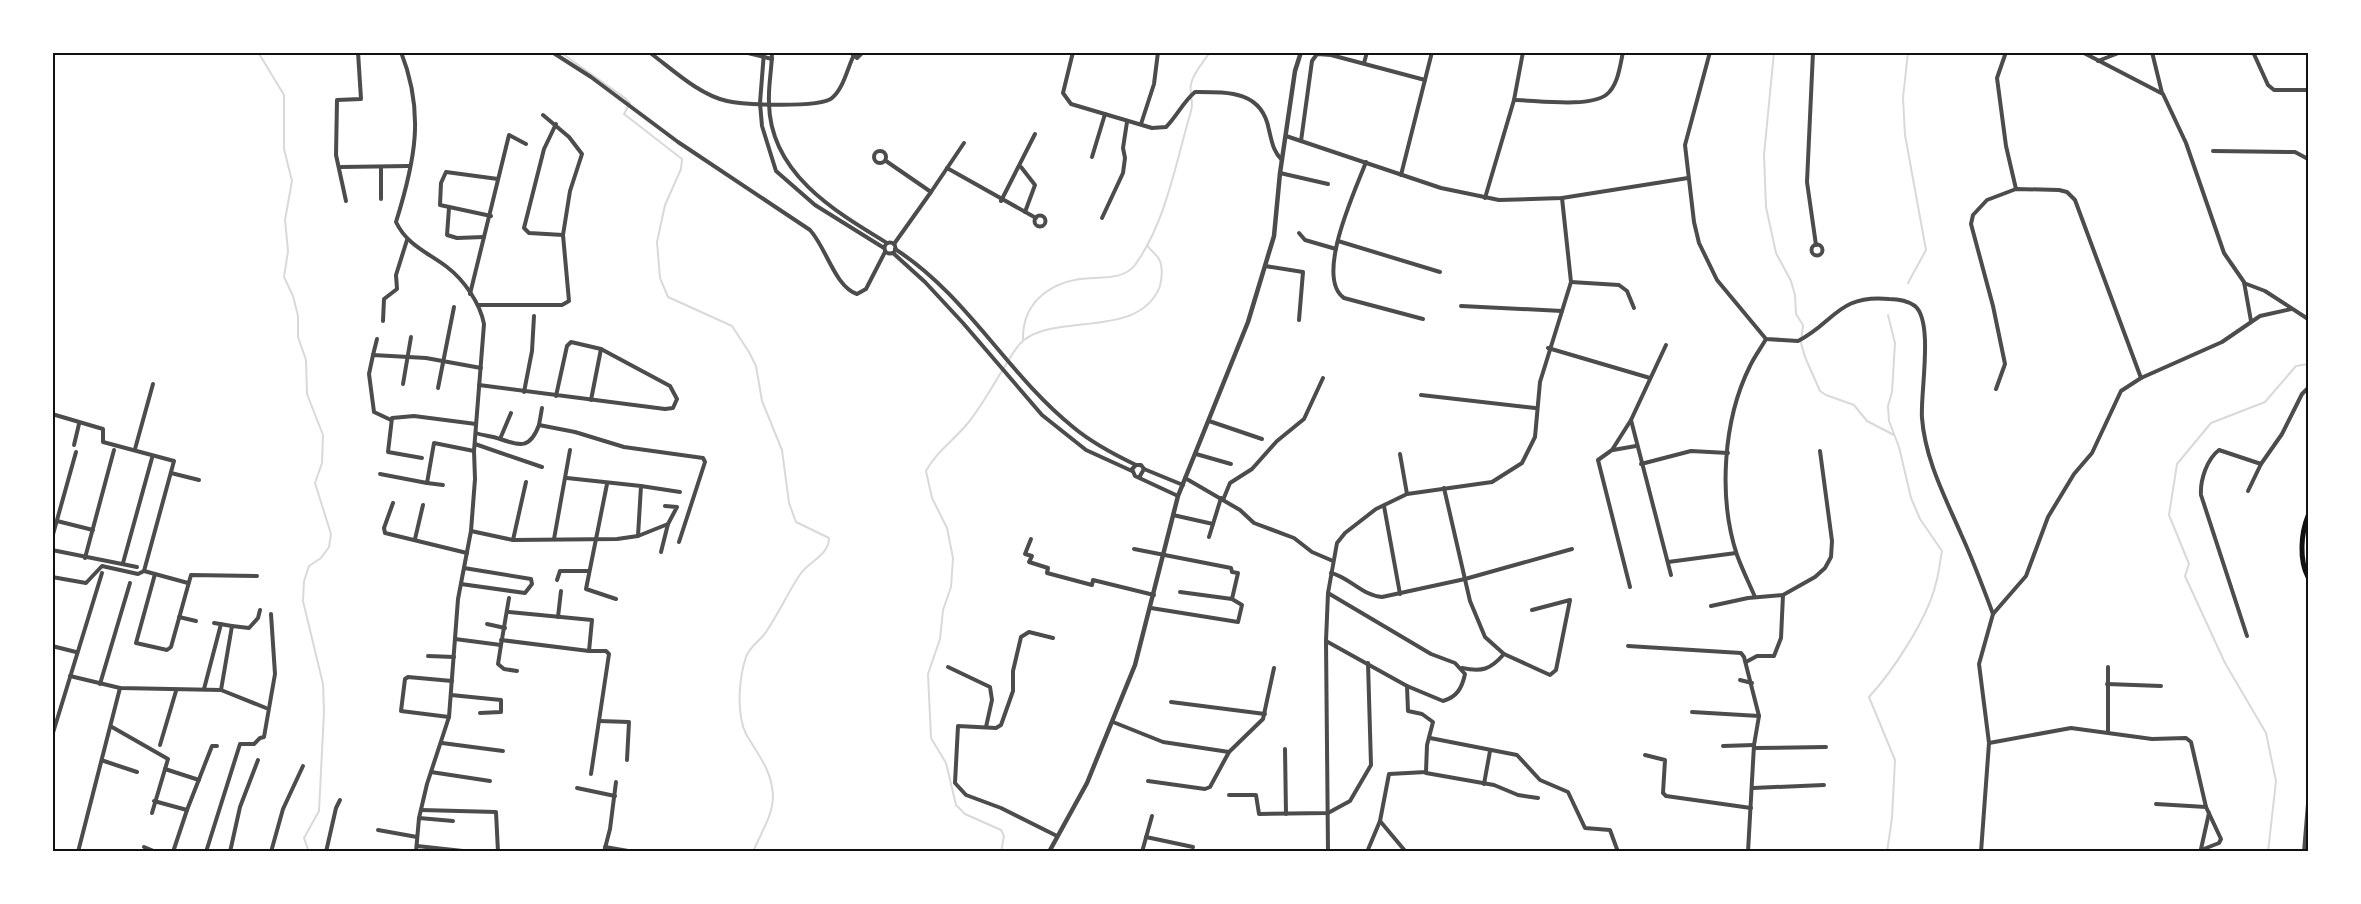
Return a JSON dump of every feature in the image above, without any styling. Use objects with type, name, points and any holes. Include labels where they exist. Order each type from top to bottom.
[{"type":"main road","points":[[2308,516],[2302,541],[2305,570],[2308,577]]},
{"type":"street","points":[[346,201],[341,167],[336,155],[338,100],[362,99],[358,52]]},
{"type":"street","points":[[401,52],[417,115],[416,137],[405,192],[396,222],[407,240],[454,273],[479,305],[484,324],[474,451],[475,479],[471,531],[461,584],[449,717],[442,743],[430,772],[419,818],[416,849],[471,852]]},
{"type":"street","points":[[552,52],[591,77],[678,142],[810,230],[818,239],[838,278],[852,293],[856,294],[866,289],[886,248]]},
{"type":"street","points":[[649,52],[707,93],[727,101],[810,105],[829,100],[838,90],[851,55],[860,58],[863,52]]},
{"type":"street","points":[[744,52],[764,55],[772,59]]},
{"type":"street","points":[[772,52],[769,104],[778,146],[790,168],[806,187],[886,248],[894,249],[963,323],[1042,415],[1086,450],[1178,496]]},
{"type":"street","points":[[1073,52],[1063,93],[1065,99],[1071,104],[1152,128],[1166,127],[1178,115],[1186,99],[1195,92],[1238,95],[1254,101],[1266,113],[1274,151],[1282,160]]},
{"type":"street","points":[[1141,124],[1154,84],[1158,52]]},
{"type":"street","points":[[1049,852],[1087,783],[1135,665],[1178,496],[1248,322],[1274,236],[1280,173],[1295,71],[1300,52]]},
{"type":"street","points":[[1364,63],[1368,52]]},
{"type":"street","points":[[1401,175],[1432,52]]},
{"type":"street","points":[[1485,198],[1514,99],[1523,52]]},
{"type":"street","points":[[1514,99],[1570,102],[1601,97],[1609,92],[1619,73],[1623,52]]},
{"type":"street","points":[[1710,52],[1686,133],[1688,178],[1699,243],[1708,263],[1718,280],[1766,339],[1787,343],[1798,341],[1829,316],[1859,301],[1881,298],[1900,300],[1915,306],[1922,315],[1925,347],[1921,395],[1923,432],[1944,498],[1993,614]]},
{"type":"street","points":[[1813,52],[1807,182],[1816,245]]},
{"type":"street","points":[[2007,52],[1997,78],[2006,146],[2016,189]]},
{"type":"street","points":[[2082,52],[2163,94]]},
{"type":"street","points":[[2098,61],[2121,52]]},
{"type":"street","points":[[2152,52],[2163,94],[2186,143],[2224,253],[2244,282],[2252,321]]},
{"type":"street","points":[[2253,52],[2272,88],[2308,90]]},
{"type":"street","points":[[1301,141],[1313,58],[1321,53],[1425,80]]},
{"type":"street","points":[[764,55],[760,103],[764,135],[776,171],[828,214],[886,248],[894,249],[928,272],[956,300],[1030,385],[1072,426],[1093,442],[1136,465],[1141,465],[1144,469],[1183,484]]},
{"type":"street","points":[[1092,157],[1105,114]]},
{"type":"street","points":[[479,305],[568,304],[563,235],[570,191],[582,158],[569,137],[543,115]]},
{"type":"street","points":[[1102,218],[1123,173],[1125,158],[1123,148],[1127,122]]},
{"type":"street","points":[[556,124],[544,149],[524,228],[529,233],[563,235]]},
{"type":"street","points":[[1001,201],[1021,167],[1035,134]]},
{"type":"street","points":[[470,294],[491,216],[509,135],[526,144]]},
{"type":"street","points":[[1286,136],[1401,175],[1485,198],[1524,201],[1562,198],[1688,178]]},
{"type":"street","points":[[894,249],[964,143]]},
{"type":"street","points":[[2213,151],[2295,152],[2308,159]]},
{"type":"street","points":[[886,160],[931,192]]},
{"type":"street","points":[[1366,162],[1338,241],[1334,281],[1339,294],[1423,319]]},
{"type":"street","points":[[341,167],[409,166]]},
{"type":"street","points":[[381,167],[381,200]]},
{"type":"street","points":[[1021,167],[1035,185],[1025,212]]},
{"type":"street","points":[[947,168],[1001,201],[1036,218]]},
{"type":"street","points":[[491,216],[449,208],[440,203],[444,173],[498,179]]},
{"type":"street","points":[[1280,173],[1328,184]]},
{"type":"street","points":[[1996,389],[2005,364],[1993,306],[1971,224],[1973,215],[1987,200],[2016,189],[2059,189],[2067,192],[2075,200],[2141,378]]},
{"type":"street","points":[[1328,851],[1326,641],[1328,593],[1333,561],[1341,537],[1384,506],[1407,494],[1492,482],[1517,467],[1529,450],[1535,437],[1535,408],[1548,348],[1571,282],[1562,198]]},
{"type":"street","points":[[449,208],[447,235],[457,238],[484,237]]},
{"type":"street","points":[[828,214],[834,208]]},
{"type":"street","points":[[1299,233],[1305,240],[1336,249]]},
{"type":"street","points":[[383,321],[384,299],[397,289],[396,275],[407,240]]},
{"type":"street","points":[[1338,241],[1440,272]]},
{"type":"street","points":[[1265,266],[1303,272],[1299,320]]},
{"type":"street","points":[[1571,282],[1619,285],[1627,291],[1634,308]]},
{"type":"street","points":[[2244,282],[2265,291],[2308,319]]},
{"type":"street","points":[[1461,306],[1562,311]]},
{"type":"street","points":[[438,388],[454,307]]},
{"type":"street","points":[[1981,852],[1989,743],[1979,664],[1993,614],[2024,580],[2048,517],[2074,474],[2092,453],[2119,394],[2141,378],[2222,342],[2252,321],[2291,309]]},
{"type":"street","points":[[2302,314],[2308,314]]},
{"type":"street","points":[[524,392],[532,351],[534,316]]},
{"type":"street","points":[[403,384],[411,337]]},
{"type":"street","points":[[377,339],[369,374],[374,412],[391,420]]},
{"type":"street","points":[[1755,597],[1736,553],[1727,502],[1728,453],[1740,392],[1750,364],[1766,339]]},
{"type":"street","points":[[480,385],[524,392],[556,396],[665,409],[676,405],[675,393],[670,386],[602,349],[575,342],[568,344],[556,396]]},
{"type":"street","points":[[1630,587],[1598,461],[1612,450],[1631,420],[1666,345]]},
{"type":"street","points":[[1548,348],[1650,378]]},
{"type":"street","points":[[591,400],[602,349]]},
{"type":"street","points":[[372,355],[481,368]]},
{"type":"street","points":[[1209,537],[1230,483],[1252,470],[1277,441],[1304,419],[1323,378]]},
{"type":"street","points":[[135,449],[153,384]]},
{"type":"street","points":[[2248,491],[2261,464],[2282,434],[2301,394],[2308,388]]},
{"type":"street","points":[[1421,395],[1535,408]]},
{"type":"street","points":[[476,433],[500,438],[512,445],[524,444],[535,435],[542,408]]},
{"type":"street","points":[[500,438],[510,413]]},
{"type":"street","points":[[52,414],[79,424],[103,429],[103,442],[174,461],[144,572]]},
{"type":"street","points":[[422,458],[388,452],[391,420],[396,416],[476,424]]},
{"type":"street","points":[[1631,420],[1671,575]]},
{"type":"street","points":[[1209,421],[1262,439]]},
{"type":"street","points":[[74,445],[79,424]]},
{"type":"street","points":[[539,425],[575,432],[624,447],[703,458],[705,462],[680,542]]},
{"type":"street","points":[[427,483],[434,443],[474,451]]},
{"type":"street","points":[[475,444],[542,467]]},
{"type":"street","points":[[1612,450],[1636,446]]},
{"type":"street","points":[[85,558],[114,450]]},
{"type":"street","points":[[554,539],[567,478],[570,450]]},
{"type":"street","points":[[2247,636],[2201,488],[2210,460],[2219,450],[2261,464]]},
{"type":"street","points":[[1641,464],[1690,451],[1728,453]]},
{"type":"street","points":[[1712,606],[1755,597],[1783,595],[1815,577],[1825,568],[1831,557],[1832,541],[1820,451]]},
{"type":"street","points":[[52,537],[76,452]]},
{"type":"street","points":[[1196,454],[1231,464]]},
{"type":"street","points":[[1400,454],[1407,494]]},
{"type":"street","points":[[123,563],[152,458]]},
{"type":"street","points":[[1132,471],[1136,465]]},
{"type":"street","points":[[1140,476],[1144,469]]},
{"type":"street","points":[[171,473],[199,480]]},
{"type":"street","points":[[380,474],[443,485]]},
{"type":"street","points":[[567,478],[680,492]]},
{"type":"street","points":[[1185,478],[1222,499],[1254,523],[1294,538],[1312,552],[1333,561]]},
{"type":"street","points":[[513,540],[526,482]]},
{"type":"street","points":[[607,484],[586,589],[616,599]]},
{"type":"street","points":[[638,536],[641,486]]},
{"type":"street","points":[[1444,488],[1470,601],[1485,637],[1504,654],[1544,674],[1554,673],[1570,600],[1532,610]]},
{"type":"street","points":[[393,503],[384,528],[385,533],[467,553]]},
{"type":"street","points":[[415,539],[423,505]]},
{"type":"street","points":[[662,552],[669,524],[677,507],[665,506]]},
{"type":"street","points":[[1384,506],[1400,594]]},
{"type":"street","points":[[1173,515],[1213,524]]},
{"type":"street","points":[[57,521],[93,530]]},
{"type":"street","points":[[471,531],[513,540],[595,539],[638,536],[669,524]]},
{"type":"street","points":[[1030,539],[1025,554],[1032,556],[1029,562],[1048,568],[1047,573],[1092,585],[1093,580],[1154,595]]},
{"type":"street","points":[[1134,549],[1231,568],[1232,572],[1238,573],[1232,599]]},
{"type":"street","points":[[1331,573],[1345,578],[1371,595],[1382,597],[1465,579],[1572,549]]},
{"type":"street","points":[[52,550],[137,567]]},
{"type":"street","points":[[1668,562],[1736,553]]},
{"type":"street","points":[[52,577],[86,583],[102,566],[138,574],[144,572],[155,574],[188,583]]},
{"type":"street","points":[[461,584],[525,593],[532,584],[531,579],[464,568]]},
{"type":"street","points":[[557,580],[560,570],[589,570]]},
{"type":"street","points":[[53,735],[55,719],[102,573]]},
{"type":"street","points":[[155,574],[136,643],[170,649],[191,575],[257,576]]},
{"type":"street","points":[[100,684],[130,583]]},
{"type":"street","points":[[558,617],[561,591]]},
{"type":"street","points":[[1151,608],[1238,622],[1242,605],[1232,599],[1180,592]]},
{"type":"street","points":[[1328,593],[1431,654],[1462,668],[1480,671],[1487,669],[1504,654]]},
{"type":"street","points":[[1746,662],[1758,656],[1774,656],[1778,649],[1781,638],[1783,595]]},
{"type":"street","points":[[509,598],[509,612],[498,664],[504,669],[518,671]]},
{"type":"street","points":[[214,624],[249,627],[258,618],[260,610]]},
{"type":"street","points":[[509,612],[592,620],[589,651]]},
{"type":"street","points":[[206,852],[240,744],[254,744],[264,737],[274,680],[271,614]]},
{"type":"street","points":[[179,617],[196,621]]},
{"type":"street","points":[[204,689],[221,624]]},
{"type":"street","points":[[487,624],[505,628]]},
{"type":"street","points":[[221,690],[232,626]]},
{"type":"street","points":[[1053,638],[1029,632],[1021,637],[1013,671],[1013,691],[1001,725],[996,728],[961,725],[956,728],[955,783],[959,791],[1057,836]]},
{"type":"street","points":[[455,639],[606,651],[609,654],[591,774]]},
{"type":"street","points":[[1326,641],[1407,686],[1443,701],[1454,698],[1463,686],[1465,674],[1462,668]]},
{"type":"street","points":[[52,646],[76,652]]},
{"type":"street","points":[[1628,646],[1741,653],[1746,662],[1759,716],[1754,746],[1748,852]]},
{"type":"street","points":[[429,656],[454,657]]},
{"type":"street","points":[[1229,795],[1256,795],[1259,814],[1328,813],[1347,804],[1371,768],[1368,663]]},
{"type":"street","points":[[948,667],[990,687],[992,700],[986,727]]},
{"type":"street","points":[[1148,781],[1205,789],[1214,783],[1228,752],[1260,723],[1265,714],[1274,668]]},
{"type":"street","points":[[2108,668],[2108,731]]},
{"type":"street","points":[[70,676],[120,688],[176,691],[221,690],[266,708]]},
{"type":"street","points":[[449,717],[401,711],[405,679],[408,677],[452,681]]},
{"type":"street","points":[[1740,680],[1752,683]]},
{"type":"street","points":[[2107,684],[2161,686]]},
{"type":"street","points":[[1407,686],[1408,711],[1422,714],[1433,721],[1425,772]]},
{"type":"street","points":[[78,852],[104,761],[120,688]]},
{"type":"street","points":[[160,745],[176,691]]},
{"type":"street","points":[[451,695],[501,700],[501,712],[480,713]]},
{"type":"street","points":[[1170,702],[1265,714]]},
{"type":"street","points":[[1692,712],[1759,716]]},
{"type":"street","points":[[599,721],[629,723],[627,760]]},
{"type":"street","points":[[1113,722],[1163,742],[1228,752]]},
{"type":"street","points":[[112,727],[168,759],[152,813]]},
{"type":"street","points":[[1989,743],[2071,728],[2108,731],[2152,739],[2189,740],[2206,807],[2221,841],[2198,851]]},
{"type":"street","points":[[1430,738],[1517,755],[1540,780],[1565,789],[1585,828],[1610,830],[1618,852]]},
{"type":"street","points":[[442,743],[503,751]]},
{"type":"street","points":[[173,852],[212,746],[217,746]]},
{"type":"street","points":[[1723,746],[1826,747]]},
{"type":"street","points":[[1285,749],[1286,814]]},
{"type":"street","points":[[1484,784],[1490,751]]},
{"type":"street","points":[[1645,755],[1665,760],[1663,792],[1666,796],[1751,808]]},
{"type":"street","points":[[230,852],[240,807],[258,760]]},
{"type":"street","points":[[104,761],[137,772]]},
{"type":"street","points":[[271,852],[283,809],[303,766]]},
{"type":"street","points":[[165,769],[199,780]]},
{"type":"street","points":[[430,772],[490,781]]},
{"type":"street","points":[[1367,852],[1380,821],[1389,774],[1425,772],[1538,798]]},
{"type":"street","points":[[616,782],[605,849],[634,852]]},
{"type":"street","points":[[1753,789],[1824,785]]},
{"type":"street","points":[[577,788],[615,796]]},
{"type":"street","points":[[326,852],[340,800]]},
{"type":"street","points":[[154,801],[187,810]]},
{"type":"street","points":[[2156,804],[2206,807]]},
{"type":"street","points":[[2304,852],[2308,804]]},
{"type":"street","points":[[421,810],[496,812],[498,852]]},
{"type":"street","points":[[2198,851],[2210,813]]},
{"type":"street","points":[[1142,852],[1152,816]]},
{"type":"street","points":[[419,818],[453,822]]},
{"type":"street","points":[[1380,821],[1406,852]]},
{"type":"street","points":[[378,830],[417,837]]},
{"type":"street","points":[[1146,837],[1193,847]]},
{"type":"street","points":[[144,847],[156,852]]},
{"type":"waterway","points":[[258,52],[284,95],[284,149],[292,181],[285,220],[288,251],[284,277],[293,296],[298,316],[298,337],[306,360],[307,394],[323,435],[322,463],[315,483],[331,534],[329,547],[321,558],[309,566],[304,581],[303,601],[323,684],[324,712],[319,811],[304,838],[309,852]]},
{"type":"waterway","points":[[560,52],[625,98],[630,103],[624,114],[682,159],[681,169],[665,205],[657,242],[660,278],[668,297],[732,326],[749,352],[756,366],[762,401],[782,450],[789,503],[796,522],[829,538],[823,553],[801,573],[766,632],[748,653],[744,665],[740,685],[743,726],[767,770],[773,796],[769,818],[753,852]]},
{"type":"waterway","points":[[1023,340],[1028,313],[1043,294],[1066,282],[1121,275],[1135,265],[1155,230],[1175,171],[1192,108],[1192,80],[1210,52]]},
{"type":"waterway","points":[[1774,52],[1764,155],[1766,207],[1776,253],[1791,281],[1795,295],[1796,314],[1803,325],[1801,343],[1805,357],[1820,391],[1854,405],[1867,421],[1894,435]]},
{"type":"waterway","points":[[1908,52],[1903,98],[1905,135],[1926,250],[1908,283]]},
{"type":"waterway","points":[[1001,852],[1004,836],[1001,830],[965,814],[956,805],[946,763],[931,738],[928,674],[940,639],[943,610],[951,587],[953,558],[947,528],[932,498],[926,471],[983,403],[1018,345],[1024,340],[1039,332],[1117,319],[1135,313],[1150,302],[1160,286],[1162,269],[1159,259],[1147,245]]},
{"type":"waterway","points":[[1887,852],[1892,818],[1895,760],[1869,697],[1899,659],[1918,628],[1932,597],[1942,551],[1920,519],[1911,498],[1899,447],[1889,421],[1888,406],[1892,392],[1895,343],[1888,315]]},
{"type":"waterway","points":[[2268,852],[2276,781],[2266,733],[2225,663],[2185,576],[2189,564],[2169,515],[2177,464],[2211,423],[2265,402],[2296,366],[2308,364]]}]
